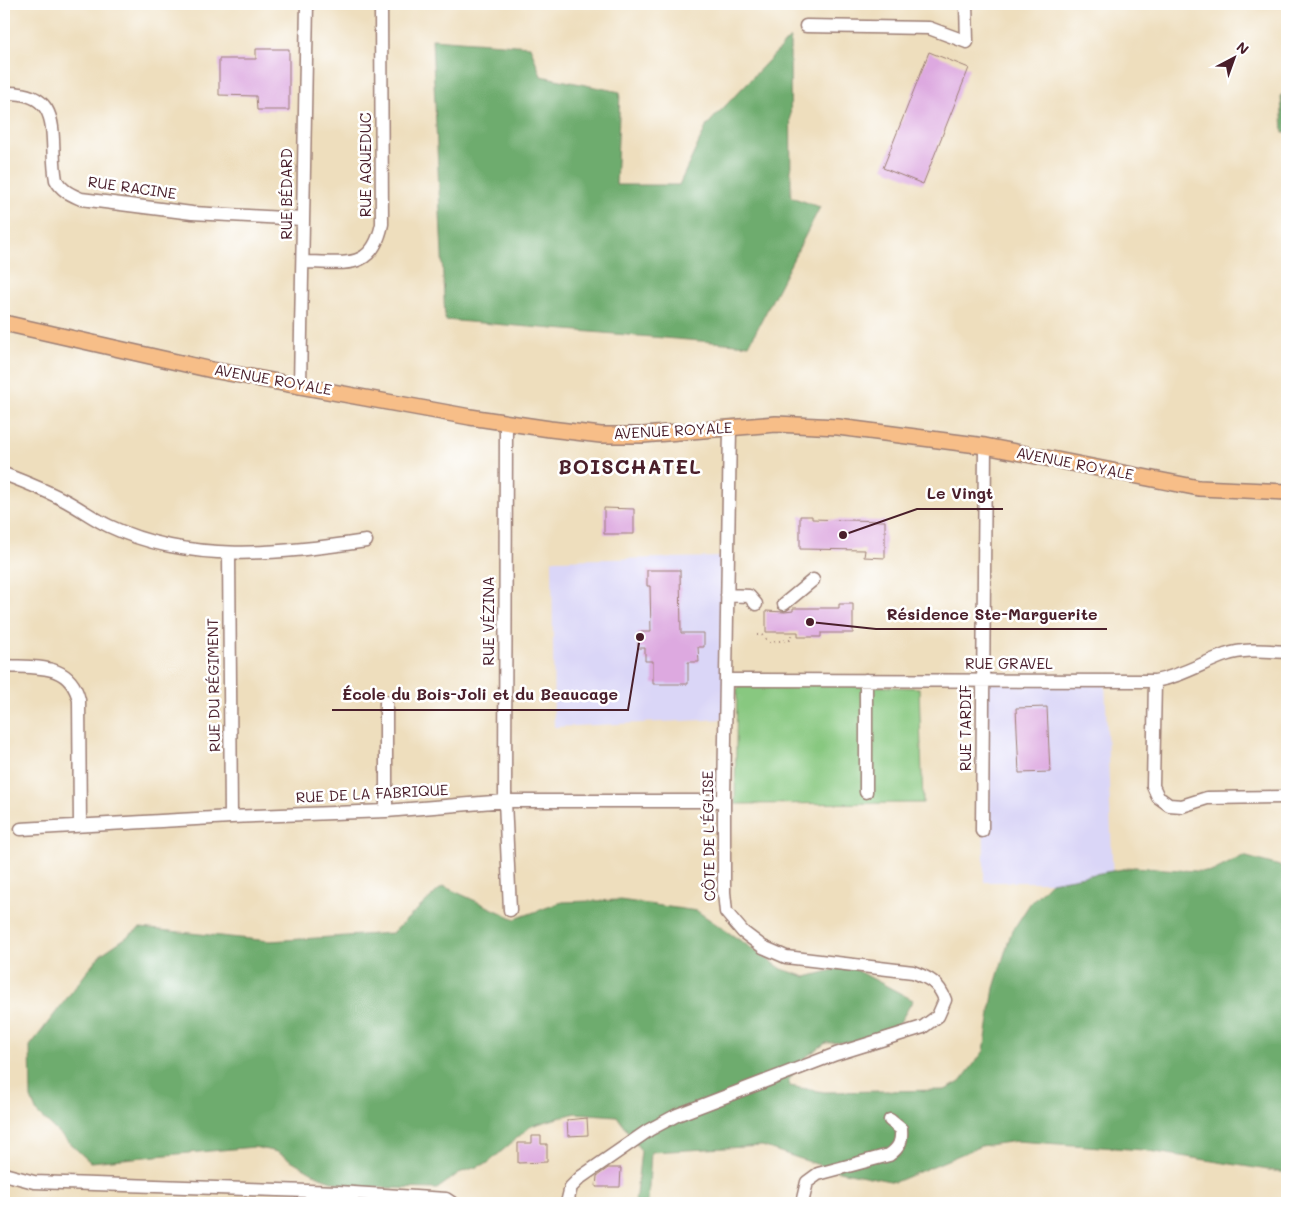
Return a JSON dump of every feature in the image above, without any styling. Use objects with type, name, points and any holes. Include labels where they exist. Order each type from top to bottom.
[{"type":"main road","name":"AVENUE ROYALE","points":[[4,323],[212,370],[506,423],[601,435],[643,435],[776,424],[838,427],[920,436],[985,446],[1199,488],[1287,492]]},
{"type":"street","name":"RUE BÉDARD","points":[[300,385],[304,262],[302,219],[307,4]]},
{"type":"street","name":"RUE AQUEDUC","points":[[304,262],[354,261],[373,252],[379,240],[382,224],[381,4]]},
{"type":"street","points":[[806,26],[929,28],[967,42],[966,4]]},
{"type":"street","name":"RUE RACINE","points":[[4,93],[28,95],[40,100],[48,109],[53,126],[56,180],[60,188],[68,194],[81,199],[192,213],[302,219]]},
{"type":"street","name":"RUE VÉZINA","points":[[506,423],[505,801],[510,910]]},
{"type":"street","name":"CÔTE DE L'ÉGLISE","points":[[567,1203],[571,1187],[580,1177],[649,1130],[677,1115],[836,1054],[923,1027],[938,1016],[945,1000],[941,989],[929,978],[913,972],[786,956],[763,946],[743,932],[726,912],[724,899],[724,801],[730,428]]},
{"type":"street","name":"RUE TARDIF","points":[[982,831],[985,446]]},
{"type":"street","points":[[4,474],[64,500],[109,526],[140,538],[187,549],[229,553],[308,550],[366,541]]},
{"type":"street","name":"RUE DU RÉGIMENT","points":[[229,553],[231,817]]},
{"type":"street","points":[[784,604],[814,580]]},
{"type":"street","points":[[727,595],[749,596],[756,604]]},
{"type":"street","name":"RUE GRAVEL","points":[[726,680],[1156,681],[1176,678],[1225,655],[1245,650],[1287,652]]},
{"type":"street","points":[[4,666],[51,669],[65,675],[76,686],[79,700],[80,825]]},
{"type":"street","points":[[866,680],[866,792]]},
{"type":"street","points":[[1156,681],[1153,786],[1158,797],[1169,805],[1182,806],[1207,798],[1287,797]]},
{"type":"street","points":[[386,702],[386,811]]},
{"type":"street","name":"RUE DE LA FABRIQUE","points":[[21,829],[231,817],[386,811],[505,801],[724,801]]},
{"type":"street","points":[[802,1203],[807,1182],[818,1174],[889,1155],[897,1149],[902,1140],[901,1129],[890,1120]]},
{"type":"street","points":[[4,1174],[34,1182],[338,1192],[446,1199],[452,1203]]},
{"type":"path","points":[[757,635],[762,635],[770,642],[780,642],[790,640],[792,632]]},
{"type":"shaded area","points":[[727,557],[725,719],[554,727],[552,560]]},
{"type":"shaded area","points":[[983,680],[1105,681],[1113,882],[984,882]]},
{"type":"green space","points":[[790,38],[791,197],[820,207],[749,345],[445,320],[432,39],[530,46],[541,76],[620,92],[616,185],[679,185],[707,125]]},
{"type":"green space","points":[[1281,95],[1287,95],[1287,133],[1283,133]]},
{"type":"green space","points":[[744,681],[919,688],[923,803],[735,804],[737,689]]},
{"type":"green space","points":[[1243,856],[1287,868],[1287,1173],[1143,1150],[1017,1141],[981,1146],[895,1182],[834,1170],[762,1146],[651,1152],[648,1203],[635,1203],[641,1151],[617,1116],[575,1113],[531,1126],[488,1163],[459,1173],[437,1189],[349,1187],[320,1177],[277,1152],[254,1147],[90,1162],[37,1113],[31,1098],[30,1046],[100,955],[140,928],[270,941],[392,933],[443,886],[515,919],[562,902],[620,900],[697,911],[782,969],[806,977],[849,966],[913,1000],[896,1029],[880,1041],[826,1043],[803,1059],[788,1081],[790,1086],[824,1092],[945,1090],[960,1082],[984,1051],[994,988],[1011,933],[1031,902],[1051,882],[1134,867],[1211,872]]},
{"type":"building","points":[[256,49],[289,49],[289,110],[257,110],[256,96],[219,95],[219,59],[256,59]]},
{"type":"building","points":[[929,52],[969,68],[923,184],[883,168]]},
{"type":"building","points":[[604,508],[634,509],[634,534],[604,534]]},
{"type":"building","points":[[800,516],[812,516],[812,519],[885,521],[885,558],[864,557],[865,550],[800,549]]},
{"type":"building","points":[[647,570],[680,570],[681,633],[704,633],[704,647],[698,647],[699,662],[688,662],[688,684],[653,684],[653,661],[645,661],[645,648],[638,648],[638,632],[651,632],[650,586],[647,586]]},
{"type":"building","points":[[839,604],[853,604],[853,633],[821,633],[821,637],[798,637],[798,632],[766,632],[766,611],[785,612],[793,611],[793,608],[839,608]]},
{"type":"building","points":[[1047,707],[1050,772],[1019,773],[1016,708]]},
{"type":"building","points":[[587,1118],[588,1135],[568,1136],[567,1120]]},
{"type":"building","points":[[532,1136],[541,1136],[541,1144],[547,1144],[547,1162],[518,1163],[518,1143],[532,1143]]},
{"type":"building","points":[[608,1168],[621,1168],[620,1187],[596,1187],[597,1176]]},
{"type":"place","name":"Le Vingt","points":[[843,535]]},
{"type":"place","name":"Résidence Ste-Marguerite","points":[[810,622]]},
{"type":"place","name":"École du Bois-Joli et du Beaucage","points":[[640,637]]},
{"type":"district","name":"BOISCHATEL","points":[[630,467]]}]
